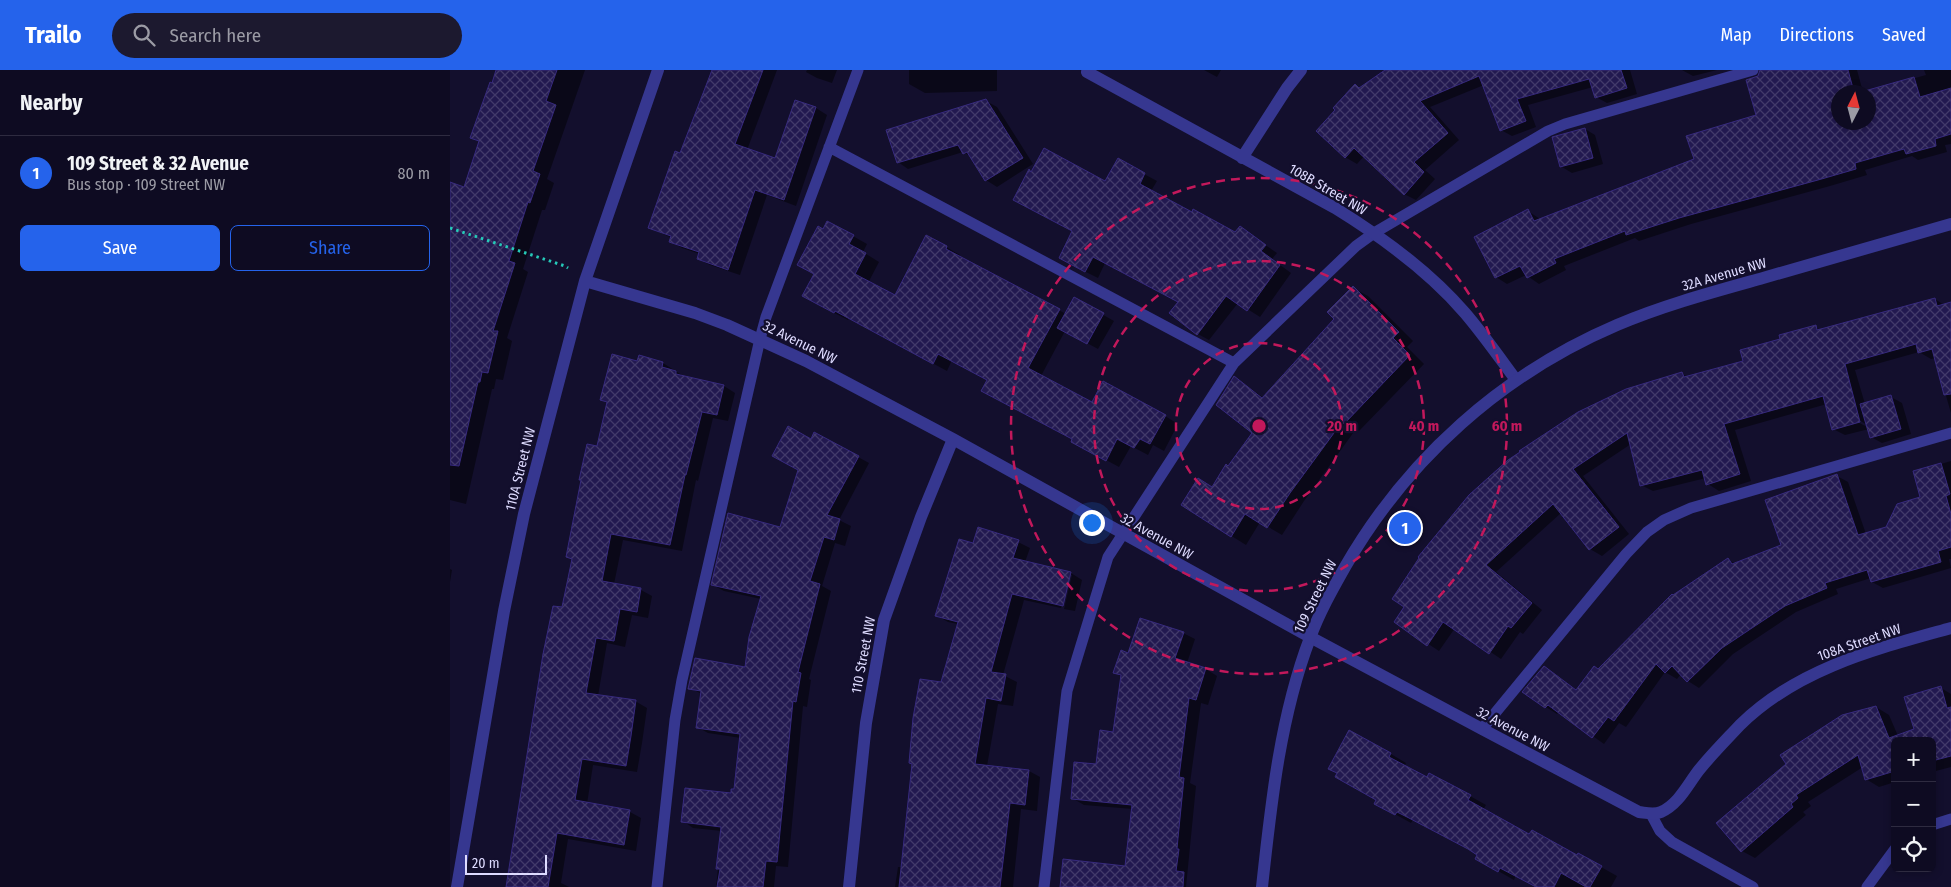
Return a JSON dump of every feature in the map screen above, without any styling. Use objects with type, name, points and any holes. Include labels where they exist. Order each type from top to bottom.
[{"type":"street","name":"110A Street NW","points":[[457,887],[504,611],[522,524],[585,281],[658,70]]},
{"type":"street","points":[[1242,158],[1287,88],[1301,70]]},
{"type":"street","name":"108B Street NW","points":[[1088,71],[1335,208],[1374,233],[1419,268],[1460,307],[1516,380]]},
{"type":"street","name":"32A Avenue NW","points":[[1516,380],[1567,349],[1616,326],[1668,305],[1951,224]]},
{"type":"street","name":"32 Avenue NW","points":[[585,281],[695,313],[760,339],[806,361],[953,439],[1310,637],[1626,806],[1651,814]]},
{"type":"street","name":"109 Street NW","points":[[1262,887],[1286,716],[1310,637],[1332,588],[1355,549],[1391,498],[1427,455],[1468,416],[1516,380]]},
{"type":"street","name":"110 Street NW","points":[[849,887],[866,723],[884,620],[920,517],[953,439]]},
{"type":"street","name":"108A Street NW","points":[[1651,814],[1662,812],[1678,799],[1719,746],[1747,719],[1785,689],[1829,666],[1875,649],[1951,628]]},
{"type":"lane","points":[[657,887],[675,720],[682,680],[760,339],[858,70]]},
{"type":"lane","points":[[1044,887],[1067,691],[1108,557],[1234,363],[1356,246],[1374,233],[1548,131],[1565,124],[1753,70]]},
{"type":"lane","points":[[830,146],[1234,363]]},
{"type":"lane","points":[[1482,729],[1626,554],[1648,532],[1664,520],[1691,508],[1951,433]]},
{"type":"lane","points":[[1651,814],[1660,831],[1672,842],[1753,887]]},
{"type":"lane","points":[[1936,824],[1951,819]]},
{"type":"lane","points":[[1867,887],[1891,854]]},
{"type":"path","points":[[450,228],[565,266],[585,281]]},
{"type":"building","points":[[496,70],[557,70],[546,101],[556,105],[533,171],[540,174],[530,203],[528,202],[509,261],[515,263],[493,331],[498,331],[488,373],[482,372],[480,382],[478,382],[459,466],[450,465],[450,182],[464,187],[479,141],[470,138]]},
{"type":"building","points":[[712,70],[763,70],[735,144],[775,158],[795,100],[816,107],[784,200],[755,190],[728,270],[697,259],[699,252],[669,242],[671,236],[648,228],[675,151],[680,153]]},
{"type":"building","points":[[1385,70],[1621,70],[1627,88],[1595,98],[1589,79],[1517,99],[1526,121],[1500,131],[1479,76],[1420,101],[1448,133],[1414,162],[1424,172],[1404,195],[1354,148],[1345,158],[1316,131],[1335,110],[1333,108],[1355,84],[1359,88]]},
{"type":"building","points":[[1760,70],[1848,70],[1852,85],[1831,85],[1831,130],[1876,130],[1876,88],[1914,77],[1920,97],[1951,88],[1951,134],[1935,139],[1936,146],[1906,154],[1904,149],[1855,163],[1856,169],[1679,218],[1626,235],[1625,231],[1554,259],[1556,263],[1527,278],[1520,266],[1495,278],[1474,237],[1528,209],[1534,221],[1694,159],[1686,136],[1756,115],[1746,80],[1758,76]]},
{"type":"building","points":[[986,99],[1023,158],[985,181],[967,152],[963,154],[958,145],[897,163],[886,130]]},
{"type":"building","points":[[1585,128],[1593,158],[1560,167],[1552,137]]},
{"type":"building","points":[[1044,148],[1105,181],[1118,158],[1145,173],[1140,184],[1192,212],[1193,209],[1235,232],[1240,226],[1266,245],[1261,251],[1280,265],[1247,311],[1226,296],[1197,335],[1169,313],[1178,302],[1093,257],[1085,272],[1059,258],[1072,231],[1013,200],[1029,169],[1031,172]]},
{"type":"building","points":[[827,221],[854,235],[849,244],[866,253],[855,274],[895,295],[926,235],[947,246],[946,249],[1060,309],[1028,368],[1092,402],[1103,381],[1166,415],[1150,444],[1140,439],[1134,448],[1117,439],[1106,461],[1071,442],[1072,439],[981,391],[987,380],[938,354],[933,364],[835,311],[834,313],[802,296],[814,274],[797,265],[818,226],[823,229]]},
{"type":"building","points":[[1353,286],[1399,332],[1393,338],[1410,355],[1344,424],[1342,422],[1267,528],[1245,514],[1231,537],[1181,505],[1198,478],[1212,487],[1226,464],[1228,466],[1252,433],[1216,405],[1234,376],[1262,398],[1334,319],[1327,312]]},
{"type":"building","points":[[1074,297],[1104,313],[1087,344],[1057,328]]},
{"type":"building","points":[[1935,298],[1937,306],[1951,302],[1951,394],[1944,395],[1932,349],[1918,353],[1916,344],[1845,364],[1860,422],[1832,430],[1823,396],[1724,424],[1740,474],[1706,485],[1702,470],[1640,486],[1627,433],[1573,469],[1619,527],[1589,550],[1553,504],[1486,565],[1532,603],[1511,628],[1508,626],[1489,654],[1443,622],[1427,646],[1394,622],[1404,607],[1392,599],[1418,557],[1469,495],[1519,451],[1578,412],[1626,389],[1682,372],[1684,377],[1743,361],[1740,350],[1780,339],[1779,335],[1816,325],[1817,330]]},
{"type":"building","points":[[612,354],[637,361],[639,355],[663,362],[662,367],[676,371],[676,374],[724,385],[717,415],[702,412],[685,475],[670,545],[611,534],[602,581],[641,588],[637,612],[620,609],[614,641],[596,638],[586,693],[636,700],[626,766],[582,759],[575,800],[630,810],[624,845],[557,833],[548,887],[506,887],[543,654],[553,606],[562,607],[572,559],[566,557],[581,480],[579,480],[587,444],[597,446],[607,402],[600,400]]},
{"type":"building","points":[[1891,395],[1901,429],[1870,438],[1860,404]]},
{"type":"building","points":[[788,426],[811,439],[814,432],[859,456],[827,515],[840,519],[834,540],[824,537],[810,581],[820,584],[798,672],[801,673],[796,702],[793,701],[777,862],[766,861],[763,887],[717,887],[720,869],[716,869],[721,827],[681,822],[685,788],[731,793],[731,789],[734,789],[740,734],[696,728],[701,691],[688,689],[695,658],[745,667],[749,637],[761,596],[711,585],[728,513],[780,527],[798,470],[772,456]]},
{"type":"building","points":[[1941,463],[1950,494],[1946,496],[1951,514],[1951,547],[1938,551],[1941,562],[1871,582],[1867,570],[1825,583],[1827,588],[1785,606],[1722,648],[1687,682],[1672,666],[1665,673],[1656,664],[1614,721],[1608,717],[1592,738],[1548,705],[1545,708],[1522,692],[1544,666],[1576,690],[1594,666],[1598,669],[1672,594],[1728,558],[1732,564],[1781,545],[1765,500],[1837,474],[1858,535],[1886,527],[1897,504],[1920,497],[1913,471]]},
{"type":"building","points":[[978,527],[1019,540],[1013,558],[1071,572],[1063,606],[1012,594],[991,672],[1006,674],[1001,701],[986,698],[975,764],[1029,770],[1025,805],[1010,803],[1000,887],[899,887],[912,764],[909,763],[913,718],[920,679],[941,682],[958,622],[935,616],[959,539],[973,543]]},
{"type":"building","points":[[1140,618],[1184,632],[1175,658],[1206,668],[1196,700],[1189,698],[1179,777],[1184,778],[1176,871],[1184,872],[1183,887],[1060,887],[1063,859],[1125,866],[1132,805],[1071,799],[1074,762],[1096,764],[1100,730],[1113,732],[1121,675],[1113,673],[1121,650],[1128,653]]},
{"type":"building","points":[[1941,686],[1947,708],[1951,707],[1951,756],[1936,760],[1936,737],[1892,737],[1914,729],[1904,697]]},
{"type":"building","points":[[1876,706],[1889,738],[1891,737],[1891,772],[1865,780],[1858,755],[1796,795],[1798,798],[1791,804],[1793,807],[1741,852],[1716,823],[1786,764],[1780,755],[1842,715]]},
{"type":"building","points":[[1349,730],[1391,753],[1389,757],[1427,777],[1429,773],[1471,795],[1468,800],[1529,834],[1532,830],[1577,855],[1578,853],[1602,866],[1590,887],[1586,887],[1561,873],[1554,887],[1536,887],[1500,868],[1498,872],[1475,859],[1477,855],[1468,849],[1397,812],[1395,815],[1374,804],[1376,800],[1335,777],[1337,773],[1328,769]]},
{"type":"place","name":"109 Street & 32 Avenue","points":[[1405,528]]}]
